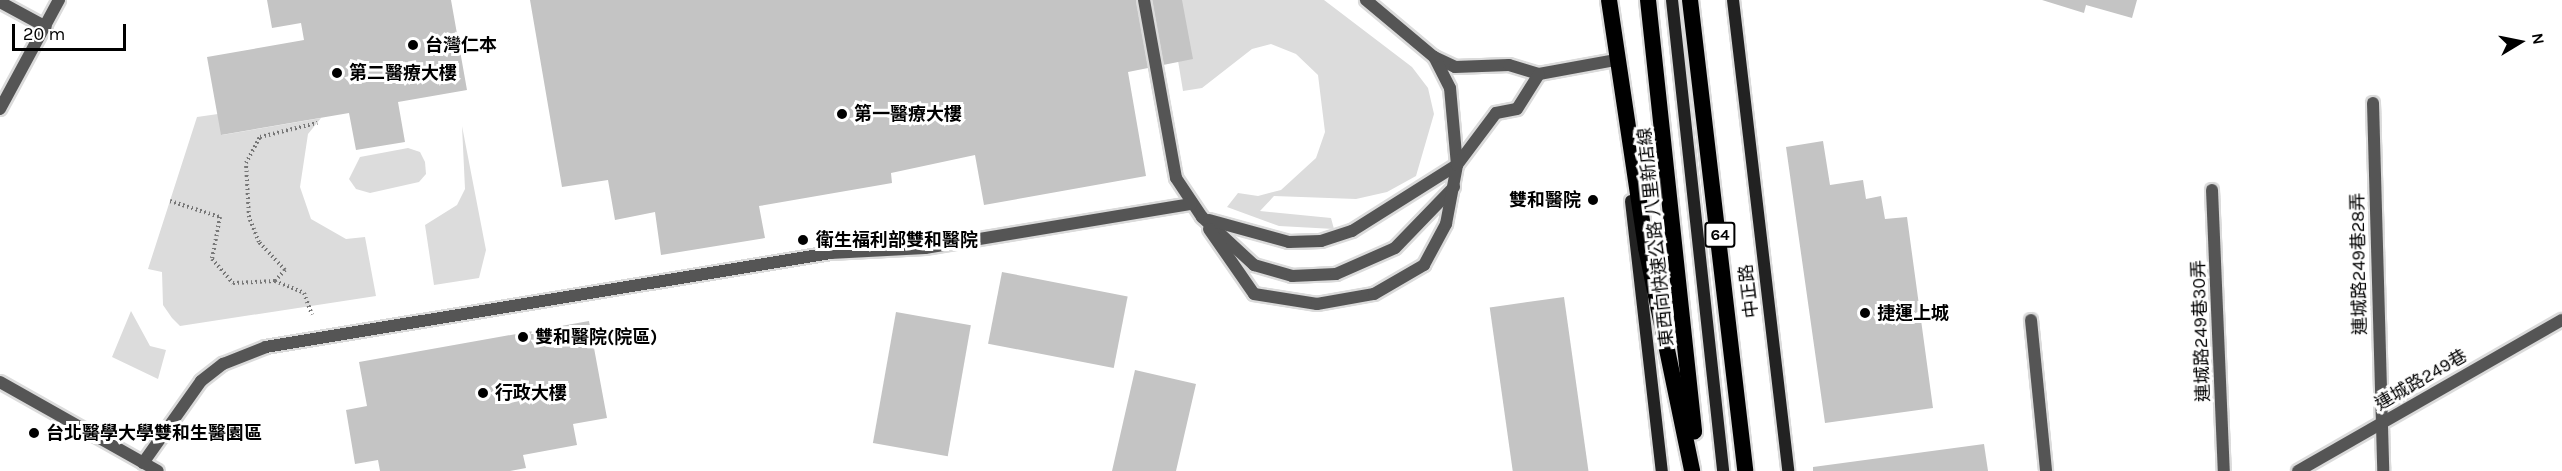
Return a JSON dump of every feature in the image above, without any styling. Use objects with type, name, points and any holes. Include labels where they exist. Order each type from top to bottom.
[{"type":"highway","points":[[1609,0],[1646,248],[1692,471]]},
{"type":"highway","name":"東西向快速公路 八里新店線","points":[[1648,0],[1670,164],[1697,471]]},
{"type":"highway","name":"64","points":[[1690,0],[1745,471]]},
{"type":"main road","points":[[1609,0],[1662,471]]},
{"type":"main road","points":[[1672,0],[1723,471]]},
{"type":"main road","name":"中正路","points":[[1733,0],[1788,471]]},
{"type":"street","points":[[0,109],[59,0]]},
{"type":"street","points":[[1144,0],[1176,177],[1191,204],[1254,294],[1317,304],[1347,301],[1374,294],[1424,265],[1446,224],[1457,165],[1450,88],[1434,57]]},
{"type":"street","points":[[1366,0],[1434,57],[1455,67],[1509,65],[1539,74],[1615,60]]},
{"type":"street","points":[[0,2],[46,27]]},
{"type":"street","points":[[1202,217],[1289,242],[1321,241],[1361,226],[1457,165],[1496,113],[1517,109],[1539,74]]},
{"type":"street","name":"連城路249巷28弄","points":[[2373,103],[2379,425],[2383,471]]},
{"type":"street","points":[[1202,217],[1254,265],[1292,276],[1336,274],[1395,248],[1454,187]]},
{"type":"street","name":"連城路249巷30弄","points":[[2212,190],[2224,471]]},
{"type":"street","points":[[143,464],[186,397],[223,364],[266,347],[830,253],[925,248],[1191,204]]},
{"type":"street","points":[[2031,320],[2046,471]]},
{"type":"street","name":"連城路249巷","points":[[2298,471],[2562,320]]},
{"type":"street","points":[[0,382],[158,471]]},
{"type":"path","points":[[275,281],[285,270],[259,242],[249,217],[246,163],[260,137],[317,123]]},
{"type":"path","points":[[170,201],[220,217],[212,260],[233,284],[275,281],[304,292],[318,338]]},
{"type":"shaded area","points":[[1168,0],[1324,0],[1412,67],[1428,88],[1434,114],[1416,176],[1387,192],[1356,199],[1274,196],[1260,211],[1331,218],[1334,229],[1279,226],[1227,207],[1238,193],[1258,196],[1281,190],[1316,158],[1325,132],[1318,75],[1296,54],[1271,44],[1252,49],[1202,88],[1183,91]]},
{"type":"shaded area","points":[[218,114],[222,135],[321,118],[308,134],[300,187],[311,219],[346,239],[365,237],[376,296],[180,326],[172,318],[163,305],[162,272],[148,269],[197,117]]},
{"type":"shaded area","points":[[462,126],[486,250],[479,278],[434,285],[425,225],[457,205],[465,189]]},
{"type":"shaded area","points":[[408,148],[420,152],[425,162],[426,174],[419,182],[370,193],[356,189],[349,179],[360,157]]},
{"type":"shaded area","points":[[131,311],[150,346],[166,350],[158,379],[112,357]]},
{"type":"building","name":"第二醫療大樓","points":[[267,0],[451,0],[467,90],[398,102],[405,142],[356,150],[349,113],[221,135],[207,57],[304,40],[301,23],[272,28]]},
{"type":"building","name":"第一醫療大樓","points":[[530,0],[1182,0],[1193,59],[1128,72],[1146,176],[984,205],[975,155],[891,173],[892,183],[759,206],[765,238],[661,255],[655,212],[615,220],[608,180],[562,187]]},
{"type":"building","points":[[2042,0],[2137,0],[2132,18],[2086,5],[2084,13]]},
{"type":"building","name":"捷運上城","points":[[1823,141],[1830,185],[1863,180],[1866,199],[1881,196],[1885,219],[1907,217],[1933,408],[1825,423],[1786,147]]},
{"type":"building","points":[[1002,272],[1128,296],[1114,368],[988,344]]},
{"type":"building","points":[[1564,297],[1588,471],[1513,471],[1490,307]]},
{"type":"building","points":[[896,312],[971,325],[948,456],[873,443]]},
{"type":"building","name":"行政大樓","points":[[589,321],[607,418],[573,424],[577,445],[523,455],[526,468],[510,471],[380,471],[378,460],[355,464],[346,410],[367,406],[359,362]]},
{"type":"building","points":[[1135,370],[1196,384],[1176,471],[1112,471]]},
{"type":"building","points":[[1984,444],[1988,471],[1813,471],[1813,467]]},
{"type":"place","name":"台灣仁本","points":[[413,45]]},
{"type":"place","name":"第二醫療大樓","points":[[337,73]]},
{"type":"place","name":"第一醫療大樓","points":[[842,114]]},
{"type":"place","name":"雙和醫院","points":[[1593,200]]},
{"type":"place","name":"衛生福利部雙和醫院","points":[[803,240]]},
{"type":"place","name":"捷運上城","points":[[1865,313]]},
{"type":"place","name":"雙和醫院(院區)","points":[[523,337]]},
{"type":"place","name":"行政大樓","points":[[483,393]]},
{"type":"place","name":"台北醫學大學雙和生醫園區","points":[[34,433]]}]
